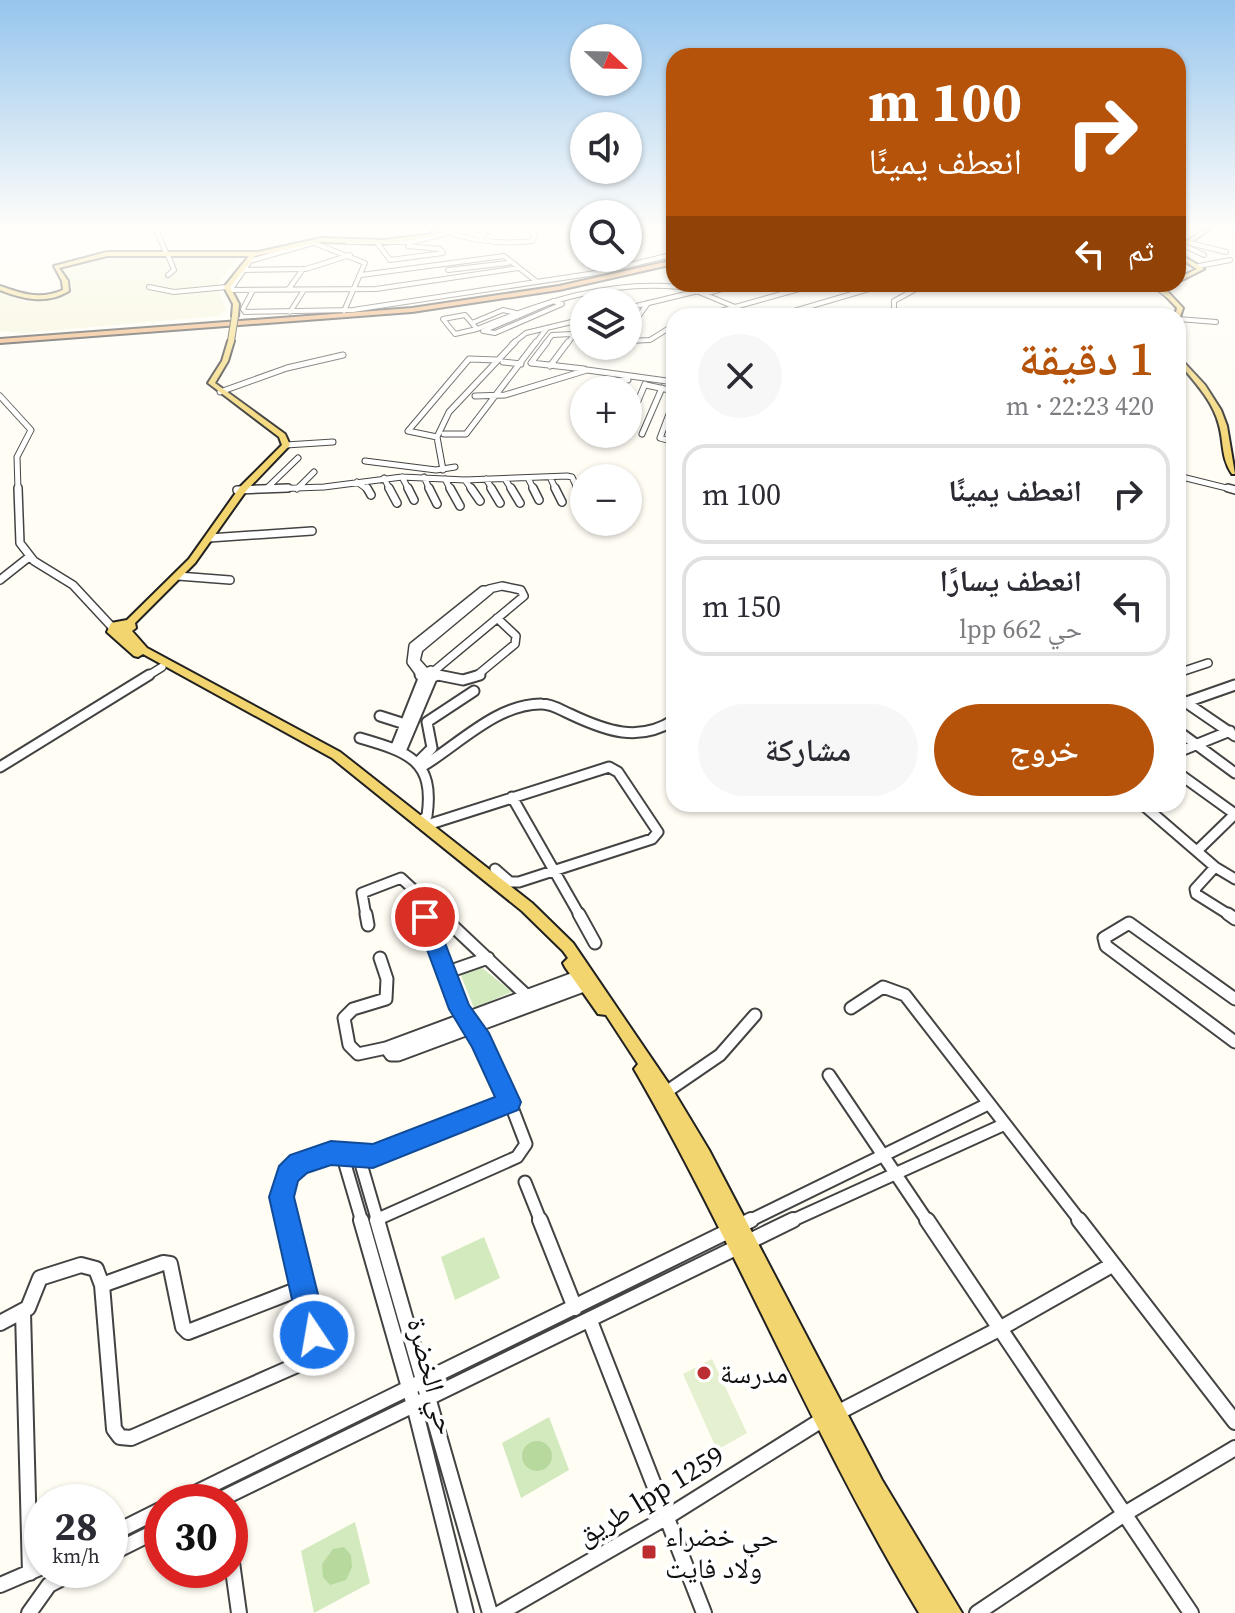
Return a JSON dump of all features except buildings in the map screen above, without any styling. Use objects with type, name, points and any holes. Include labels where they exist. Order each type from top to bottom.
[{"type":"highway","points":[[0,343],[416,313],[477,304]]},
{"type":"main road","points":[[120,627],[183,564],[240,490],[273,454],[279,441],[211,390],[211,383],[231,341],[236,304]]},
{"type":"main road","points":[[1186,369],[1216,409],[1225,433],[1226,460],[1235,472]]},
{"type":"main road","points":[[120,627],[178,576],[209,538],[240,490],[286,445],[282,436],[211,383]]},
{"type":"main road","points":[[120,627],[130,650],[297,740],[355,778],[532,922],[583,980],[664,1106],[736,1228]]},
{"type":"main road","points":[[120,627],[143,650],[323,747],[558,936],[595,983],[666,1092],[831,1416],[874,1515],[931,1613]]},
{"type":"main road","points":[[831,1416],[951,1613]]},
{"type":"street","points":[[245,304],[245,312],[344,311],[389,304]]},
{"type":"street","points":[[290,312],[295,304]]},
{"type":"street","points":[[344,311],[347,304]]},
{"type":"street","points":[[477,329],[462,315],[443,319],[456,334],[477,329],[539,304]]},
{"type":"street","points":[[541,304],[483,332],[495,333],[561,304]]},
{"type":"street","points":[[729,304],[735,307]]},
{"type":"street","points":[[731,308],[745,304]]},
{"type":"street","points":[[472,323],[502,310],[516,313]]},
{"type":"street","points":[[1186,319],[1216,322]]},
{"type":"street","points":[[443,470],[441,436],[449,412],[522,335],[570,323]]},
{"type":"street","points":[[521,364],[469,359],[408,431],[441,436],[466,434],[521,364],[547,328]]},
{"type":"street","points":[[642,340],[650,340],[666,330]]},
{"type":"street","points":[[570,334],[552,335],[531,362],[666,381]]},
{"type":"street","points":[[550,366],[570,337]]},
{"type":"street","points":[[220,392],[287,368],[343,355]]},
{"type":"street","points":[[475,396],[495,396],[587,370]]},
{"type":"street","points":[[610,373],[621,370]]},
{"type":"street","points":[[642,383],[666,389]]},
{"type":"street","points":[[642,391],[645,384]]},
{"type":"street","points":[[642,434],[662,388]]},
{"type":"street","points":[[0,396],[31,430],[17,457],[20,543],[29,557],[73,585],[120,627]]},
{"type":"street","points":[[666,422],[660,438],[666,439]]},
{"type":"street","points":[[286,445],[333,442]]},
{"type":"street","points":[[266,489],[298,458]]},
{"type":"street","points":[[365,461],[443,470],[455,467]]},
{"type":"street","points":[[297,489],[314,472]]},
{"type":"street","points":[[240,490],[297,489],[402,477],[465,480],[570,477]]},
{"type":"street","points":[[402,477],[414,500]]},
{"type":"street","points":[[424,477],[437,504]]},
{"type":"street","points":[[550,477],[562,502]]},
{"type":"street","points":[[384,478],[397,503]]},
{"type":"street","points":[[528,478],[539,500]]},
{"type":"street","points":[[1186,478],[1235,490]]},
{"type":"street","points":[[445,479],[460,506]]},
{"type":"street","points":[[486,479],[500,503]]},
{"type":"street","points":[[505,479],[520,503]]},
{"type":"street","points":[[465,480],[480,501]]},
{"type":"street","points":[[352,482],[364,484],[371,495]]},
{"type":"street","points":[[209,538],[312,531]]},
{"type":"street","points":[[0,580],[29,557]]},
{"type":"street","points":[[178,576],[230,580]]},
{"type":"street","points":[[398,750],[429,675],[525,594],[508,587],[489,589],[489,593],[425,639],[415,658],[429,675],[459,682],[471,681],[515,644],[516,636],[497,618]]},
{"type":"street","points":[[1186,670],[1208,663]]},
{"type":"street","points":[[0,767],[162,667]]},
{"type":"street","points":[[1186,700],[1234,686]]},
{"type":"street","points":[[421,763],[432,748],[427,722],[474,691]]},
{"type":"street","points":[[421,763],[493,721],[532,704],[550,704],[598,727],[631,735],[660,731],[666,726]]},
{"type":"street","points":[[1186,704],[1233,732]]},
{"type":"street","points":[[398,750],[405,724],[415,707]]},
{"type":"street","points":[[380,716],[405,724]]},
{"type":"street","points":[[1186,749],[1233,732]]},
{"type":"street","points":[[1186,737],[1235,773]]},
{"type":"street","points":[[360,738],[398,750],[421,763],[430,797],[427,816],[422,824]]},
{"type":"street","points":[[422,824],[609,767],[618,772],[658,832],[652,839],[513,883],[495,869]]},
{"type":"street","points":[[1186,779],[1235,814],[1198,850]]},
{"type":"street","points":[[512,797],[595,943]]},
{"type":"street","points":[[1152,812],[1215,867],[1233,876]]},
{"type":"street","points":[[1215,867],[1195,889],[1196,894],[1235,919]]},
{"type":"street","points":[[368,925],[361,898],[364,891],[398,878],[526,995]]},
{"type":"street","points":[[378,1219],[521,1154],[526,1139],[445,973],[426,921],[422,898]]},
{"type":"street","points":[[1235,999],[1129,923],[1104,938],[1106,946],[1235,1042]]},
{"type":"street","points":[[380,958],[391,987],[389,994],[383,1000],[350,1011],[343,1021],[354,1053],[362,1055],[386,1048],[396,1056],[583,980]]},
{"type":"street","points":[[445,973],[488,958]]},
{"type":"street","points":[[470,1024],[526,995],[583,980]]},
{"type":"street","points":[[851,1008],[883,987],[905,995],[1235,1422]]},
{"type":"street","points":[[666,1092],[720,1055],[755,1015]]},
{"type":"street","points":[[829,1075],[1191,1613]]},
{"type":"street","points":[[0,1323],[23,1312],[32,1303],[37,1281],[73,1266],[96,1269],[102,1285],[114,1429],[125,1439],[304,1359],[314,1335],[282,1197],[284,1181],[299,1164],[331,1153],[373,1156],[510,1102]]},
{"type":"street","points":[[248,1486],[412,1398],[425,1383],[988,1104]]},
{"type":"street","points":[[218,1484],[412,1398],[429,1398],[744,1243],[1005,1124]]},
{"type":"street","name":"حي الخضرة","points":[[342,1154],[412,1398],[466,1613]]},
{"type":"street","points":[[359,1157],[490,1613]]},
{"type":"street","points":[[525,1182],[575,1308]]},
{"type":"street","points":[[102,1285],[163,1263],[170,1264],[183,1327],[188,1332],[304,1287]]},
{"type":"street","name":"طريق lpp 1259","points":[[500,1613],[667,1517],[831,1416],[1001,1328],[1112,1265]]},
{"type":"street","points":[[23,1312],[32,1484]]},
{"type":"street","points":[[590,1321],[704,1613]]},
{"type":"street","points":[[977,1613],[1126,1513],[1235,1448]]},
{"type":"street","points":[[0,1585],[24,1575]]},
{"type":"street","points":[[29,1613],[47,1588]]},
{"type":"street","points":[[236,1588],[239,1613]]},
{"type":"shaded area","points":[[0,304],[224,304],[226,309],[219,316],[21,333],[0,331]]},
{"type":"green space","points":[[480,966],[512,992],[474,1008],[460,973]]},
{"type":"green space","points":[[484,1237],[500,1278],[455,1300],[441,1257]]},
{"type":"green space","points":[[712,1359],[747,1433],[717,1450],[683,1374]]},
{"type":"green space","points":[[549,1417],[569,1470],[521,1498],[502,1443]]},
{"type":"green space","points":[[537,1441],[548,1445],[552,1456],[548,1467],[537,1471],[526,1467],[522,1456],[526,1445]]},
{"type":"green space","points":[[355,1522],[370,1583],[314,1613],[301,1551]]},
{"type":"green space","points":[[344,1547],[351,1555],[352,1567],[346,1580],[330,1585],[323,1577],[322,1564],[333,1549]]},
{"type":"place","name":"مدرسة","points":[[704,1373]]},
{"type":"place","name":"حي خضراء ولاد فايت","points":[[649,1552]]},
{"type":"route","points":[[314,1335],[282,1197],[284,1181],[293,1168],[331,1153],[363,1158],[373,1156],[510,1102],[481,1040],[460,1009],[425,917]]}]
